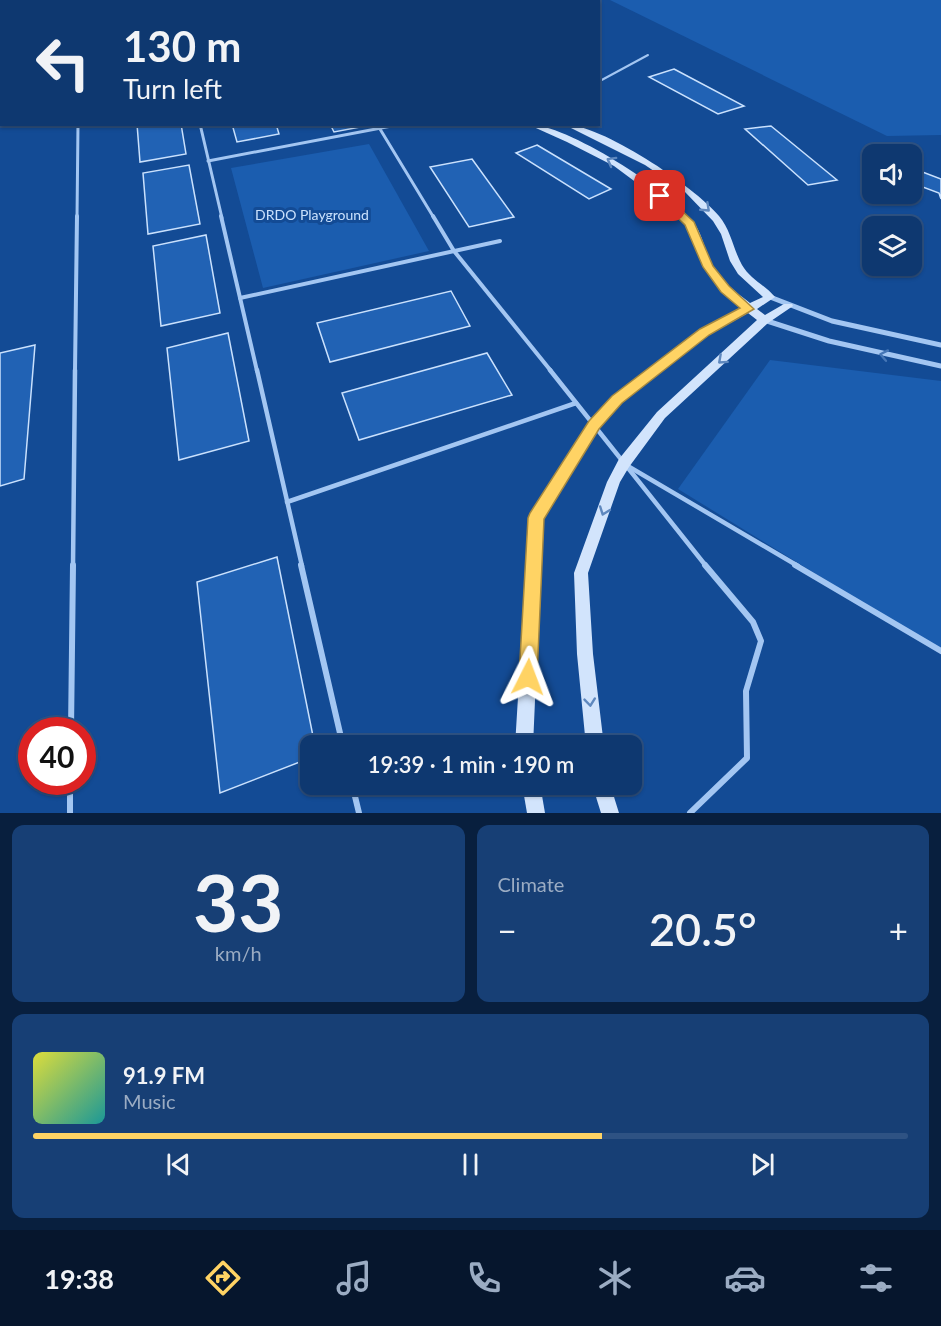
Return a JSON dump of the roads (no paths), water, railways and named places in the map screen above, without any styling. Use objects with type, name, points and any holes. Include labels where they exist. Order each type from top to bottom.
[{"type":"street","points":[[535,126],[570,140],[617,164],[660,196],[690,224],[708,267],[725,289],[764,320],[795,332],[873,353],[941,366]]},
{"type":"street","points":[[570,126],[636,158],[683,187],[716,218],[728,238],[735,263],[770,297],[788,306],[830,320],[941,345]]},
{"type":"street","points":[[525,735],[536,518],[594,425],[617,400],[705,332],[770,297]]},
{"type":"street","points":[[594,735],[585,654],[581,573],[614,482],[624,464],[661,416],[764,320],[788,306]]},
{"type":"street","points":[[533,795],[536,813]]},
{"type":"street","points":[[604,795],[610,813]]},
{"type":"lane","points":[[600,81],[648,55]]},
{"type":"lane","points":[[71,717],[78,126]]},
{"type":"lane","points":[[200,126],[340,735]]},
{"type":"lane","points":[[208,160],[393,126]]},
{"type":"lane","points":[[380,129],[454,251],[594,425],[674,529],[753,622],[761,640],[746,690],[747,758],[690,813]]},
{"type":"lane","points":[[240,298],[500,241]]},
{"type":"lane","points":[[287,502],[576,403]]},
{"type":"lane","points":[[624,464],[941,651]]},
{"type":"lane","points":[[70,795],[70,813]]},
{"type":"lane","points":[[354,795],[358,813]]},
{"type":"park label","name":"DRDO Playground","points":[[312,215]]}]
